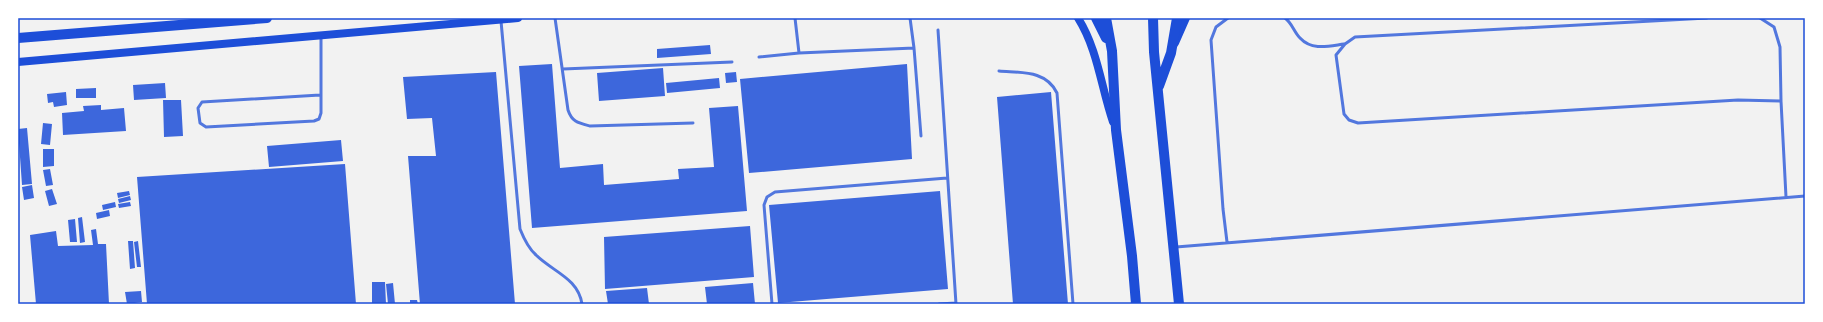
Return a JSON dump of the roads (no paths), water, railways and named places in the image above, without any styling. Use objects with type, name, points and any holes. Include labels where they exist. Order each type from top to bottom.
[{"type":"main road","points":[[18,38],[267,18]]},
{"type":"main road","points":[[18,62],[518,18]]},
{"type":"main road","points":[[1078,18],[1091,41],[1106,99],[1116,130]]},
{"type":"main road","points":[[1096,18],[1112,51]]},
{"type":"main road","points":[[1106,18],[1112,51],[1116,130],[1132,256],[1136,304]]},
{"type":"main road","points":[[1153,18],[1154,52],[1179,304]]},
{"type":"main road","points":[[1171,53],[1177,18]]},
{"type":"main road","points":[[1158,88],[1186,18]]},
{"type":"lane","points":[[555,18],[568,110],[571,119],[578,123],[590,126],[693,123]]},
{"type":"lane","points":[[795,18],[799,53]]},
{"type":"lane","points":[[910,18],[921,136]]},
{"type":"lane","points":[[1227,242],[1223,209],[1211,40],[1216,27],[1228,18]]},
{"type":"lane","points":[[1285,18],[1289,21],[1300,38],[1308,44],[1317,47],[1345,44]]},
{"type":"lane","points":[[1707,18],[1355,37],[1345,44],[1336,54],[1344,114],[1349,120],[1358,122],[1738,100],[1781,101]]},
{"type":"lane","points":[[1760,18],[1774,27],[1780,47],[1786,197]]},
{"type":"lane","points":[[501,19],[520,229],[525,243],[536,256],[570,279],[581,298],[582,304]]},
{"type":"lane","points":[[938,30],[946,178],[956,303],[939,304]]},
{"type":"lane","points":[[320,95],[202,102],[198,108],[200,123],[206,127],[314,121],[319,119],[321,113],[321,35]]},
{"type":"lane","points":[[759,58],[799,53],[914,48]]},
{"type":"lane","points":[[563,69],[732,62]]},
{"type":"lane","points":[[999,71],[1038,75],[1053,84],[1057,93],[1073,304]]},
{"type":"lane","points":[[772,304],[764,204],[767,197],[775,192],[946,178]]},
{"type":"lane","points":[[1174,247],[1805,196]]}]
